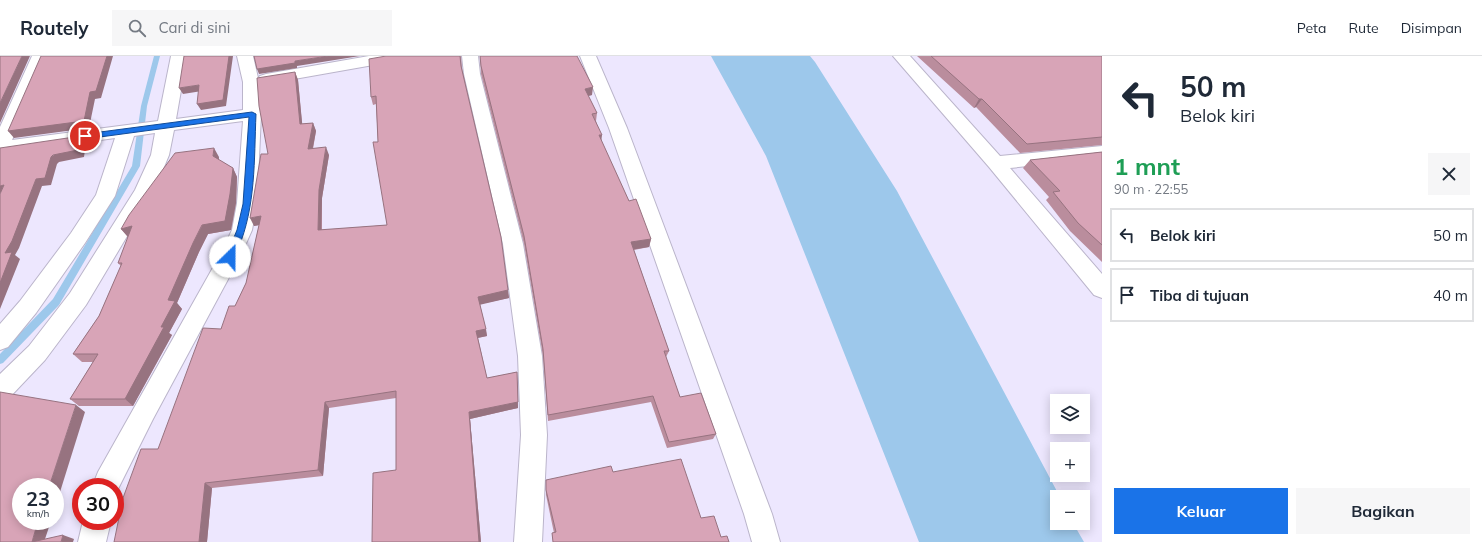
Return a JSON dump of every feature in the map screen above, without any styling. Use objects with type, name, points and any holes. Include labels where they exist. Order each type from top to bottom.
[{"type":"street","points":[[0,148],[40,56]]},
{"type":"street","points":[[0,390],[37,353],[82,293],[144,191],[160,156],[164,126],[179,56]]},
{"type":"street","points":[[109,478],[144,411],[230,257],[242,230],[247,204],[252,114],[251,82],[245,56]]},
{"type":"street","points":[[251,82],[396,56]]},
{"type":"street","points":[[470,56],[472,74],[513,244],[530,356],[534,435],[528,542]]},
{"type":"street","points":[[588,56],[628,158],[758,514],[766,542]]},
{"type":"street","points":[[901,56],[996,163],[1102,290]]},
{"type":"street","points":[[0,148],[252,114]]},
{"type":"street","points":[[0,340],[28,307],[78,238],[105,196],[131,130]]},
{"type":"street","points":[[996,163],[1102,152]]},
{"type":"street","points":[[92,542],[95,530]]},
{"type":"water","points":[[711,56],[810,56],[815,62],[897,191],[1050,478],[1050,482],[1052,482],[1056,490],[1050,490],[1050,530],[1077,530],[1084,542],[919,542],[766,156]]},
{"type":"building","points":[[0,56],[22,56],[0,103]]},
{"type":"building","points":[[41,56],[107,56],[96,91],[90,92],[84,121],[8,131]]},
{"type":"building","points":[[184,56],[229,56],[223,100],[197,104],[199,85],[179,88]]},
{"type":"building","points":[[254,56],[328,56],[257,69]]},
{"type":"building","points":[[386,56],[460,56],[461,66],[501,237],[508,290],[478,297],[486,329],[476,331],[487,378],[517,372],[518,402],[469,412],[479,542],[372,542],[373,473],[396,470],[396,391],[325,402],[318,470],[205,483],[199,542],[114,542],[116,530],[124,530],[124,495],[141,449],[158,449],[203,328],[221,329],[229,306],[235,306],[246,283],[261,216],[250,218],[261,154],[268,154],[259,106],[257,78],[295,72],[300,124],[313,123],[308,149],[326,147],[319,190],[318,230],[387,225],[373,142],[378,142],[376,96],[371,97],[369,59]]},
{"type":"building","points":[[480,56],[577,56],[593,87],[585,89],[597,113],[592,114],[602,135],[599,135],[629,201],[636,199],[651,239],[631,242],[669,351],[664,351],[680,397],[701,393],[716,434],[669,442],[653,396],[548,415],[543,349],[524,236],[481,66]]},
{"type":"building","points":[[931,56],[1102,56],[1102,137],[1027,144],[982,99],[979,99]]},
{"type":"building","points":[[81,136],[78,150],[53,155],[51,157],[45,178],[36,179],[12,241],[5,253],[12,252],[0,283],[0,194],[4,185],[0,186],[0,148]]},
{"type":"building","points":[[214,148],[213,156],[233,168],[225,221],[202,225],[168,300],[175,301],[161,327],[164,327],[125,399],[70,399],[98,354],[73,354],[99,316],[122,263],[118,263],[132,226],[121,229],[129,215],[175,153]]},
{"type":"building","points":[[1102,152],[1102,245],[1078,223],[1053,192],[1060,191],[1030,160]]},
{"type":"building","points":[[0,392],[76,405],[52,478],[12,478],[12,530],[35,530],[32,542],[0,542]]},
{"type":"building","points":[[681,459],[701,518],[714,516],[721,537],[727,536],[729,542],[553,542],[552,533],[556,532],[546,490],[546,480],[611,466],[613,472]]},
{"type":"building","points":[[63,535],[61,542],[32,542]]},
{"type":"waterway","points":[[0,360],[56,302],[136,166],[144,106],[157,56]]},
{"type":"route","points":[[85,136],[252,114],[247,204],[242,230],[230,257]]}]
